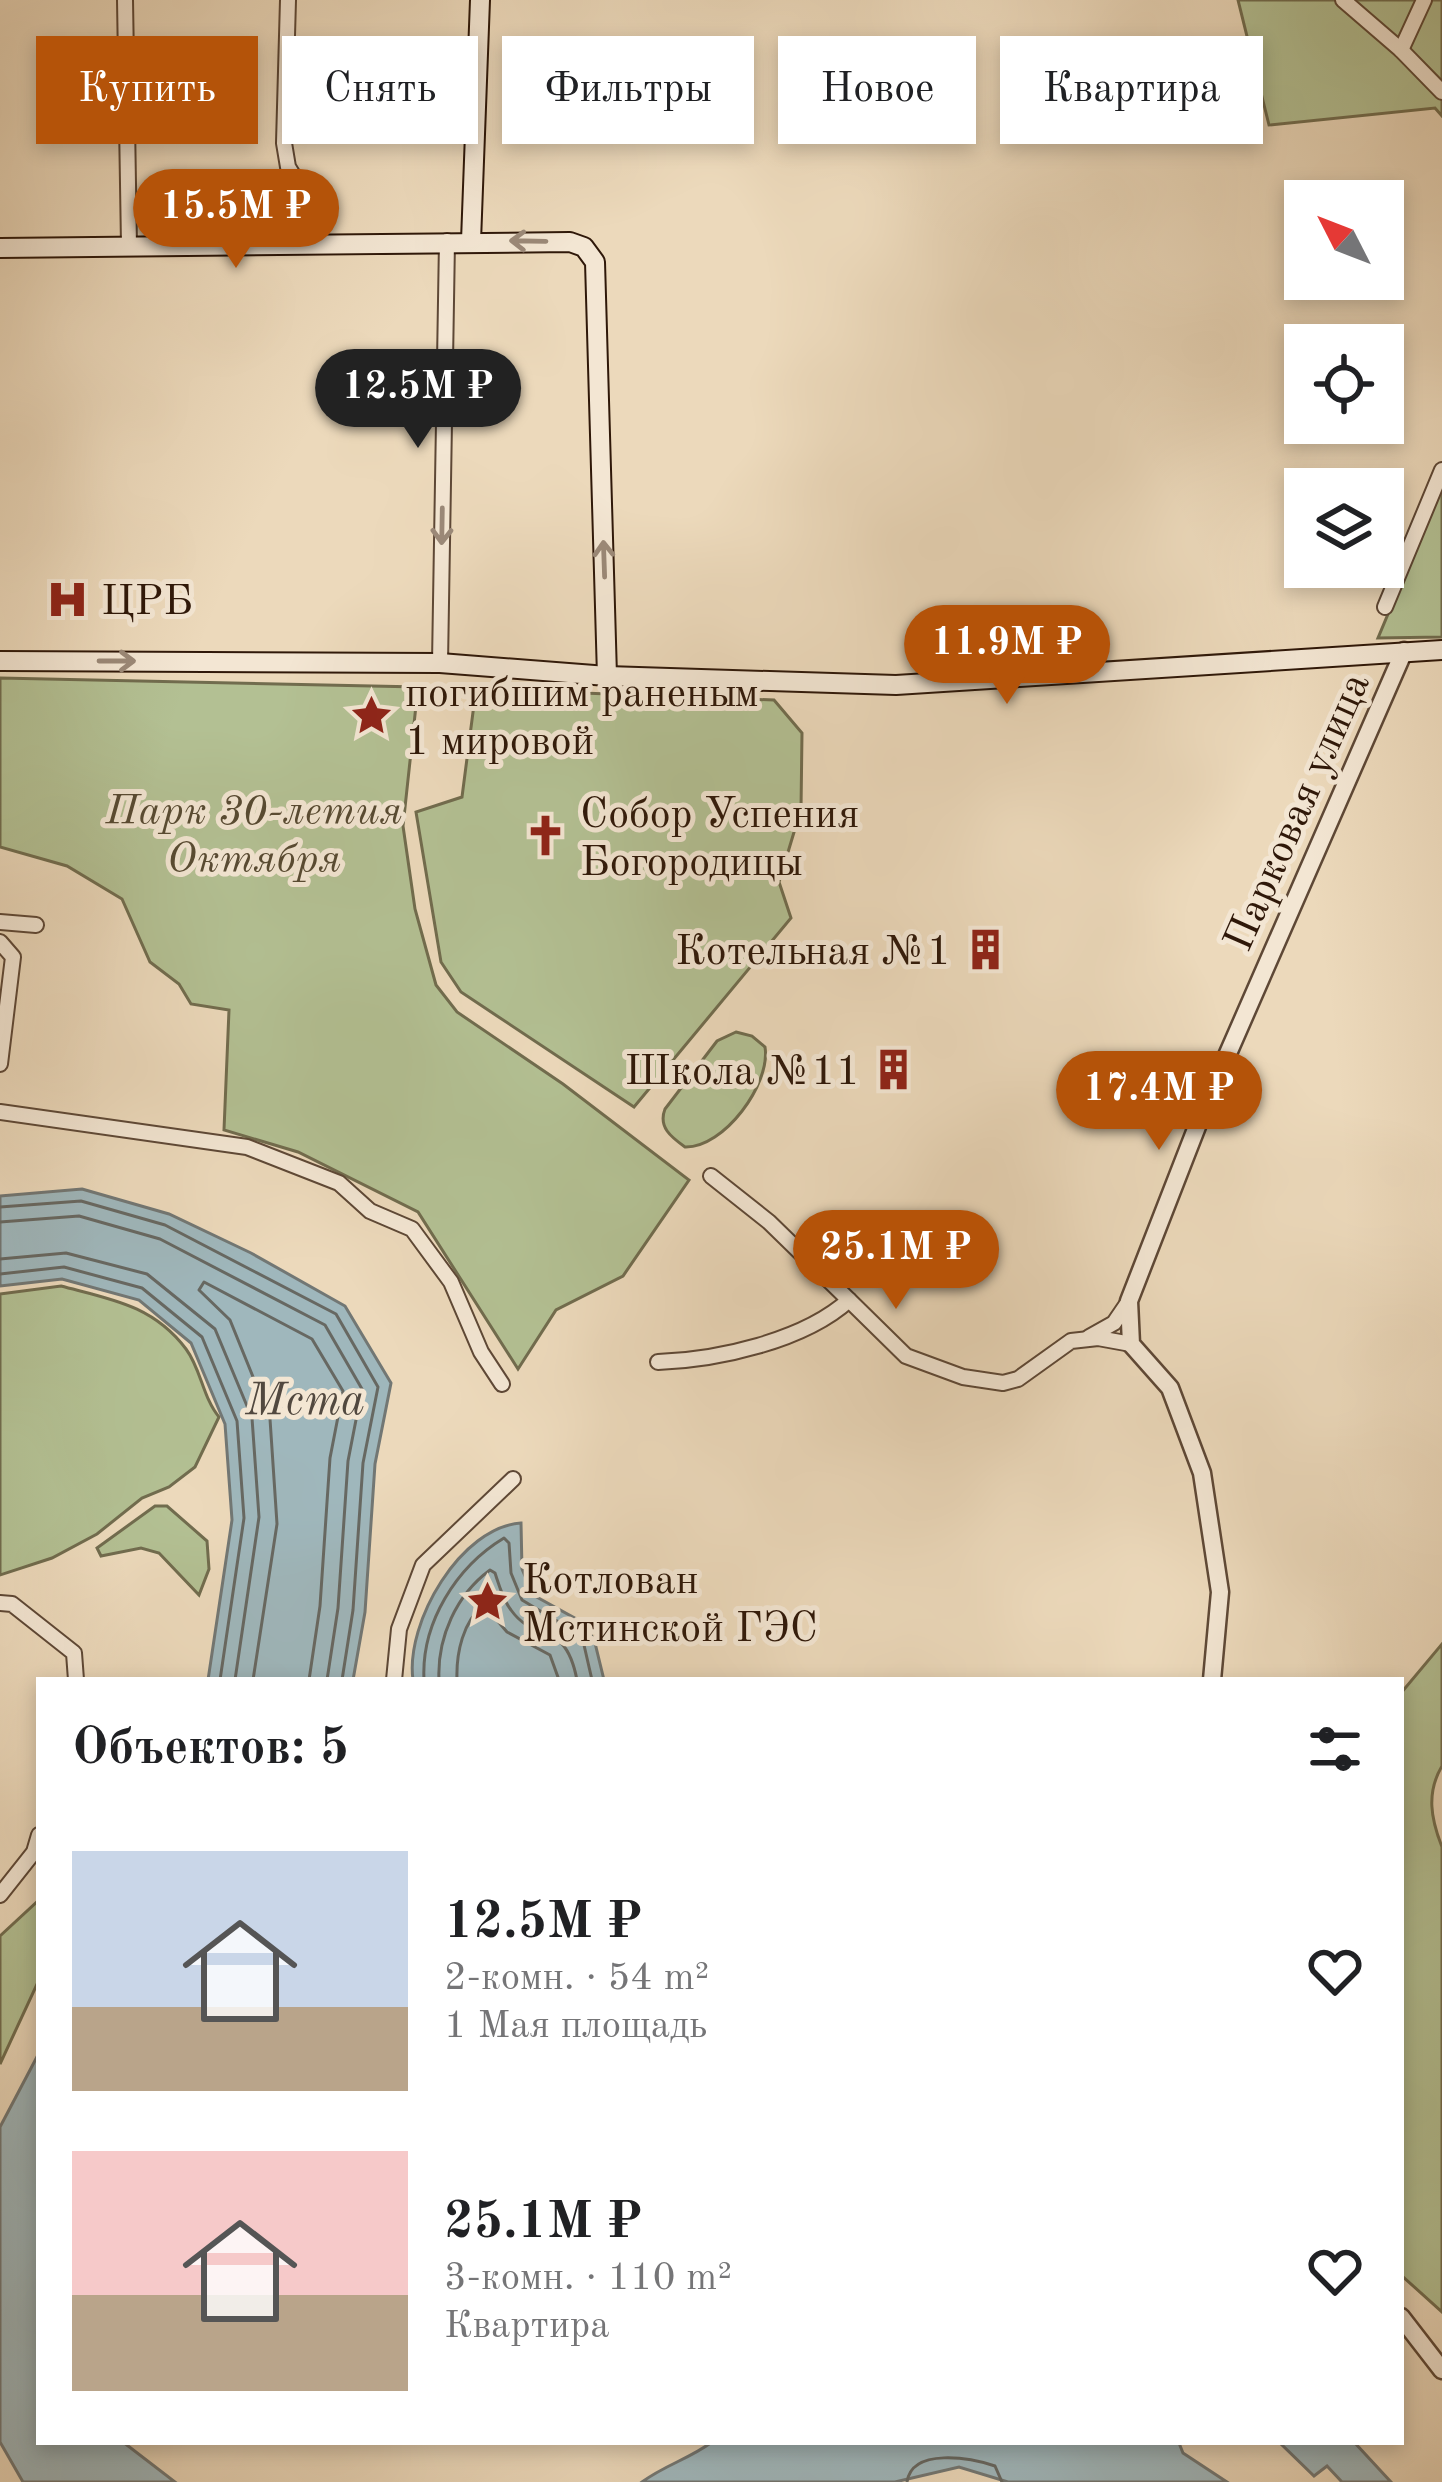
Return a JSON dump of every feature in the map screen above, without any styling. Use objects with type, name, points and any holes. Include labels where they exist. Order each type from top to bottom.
[{"type":"main road","points":[[471,241],[480,0]]},
{"type":"main road","points":[[0,248],[447,241],[570,242],[584,247],[595,262],[607,676]]},
{"type":"main road","points":[[1404,651],[1442,650]]},
{"type":"main road","name":"Парковая улица","points":[[0,661],[440,662],[607,676],[896,686],[1404,651]]},
{"type":"street","points":[[125,0],[129,245]]},
{"type":"street","points":[[288,0],[284,143],[288,167],[299,185],[300,242]]},
{"type":"street","points":[[1343,0],[1442,92]]},
{"type":"street","points":[[1401,50],[1424,0]]},
{"type":"street","points":[[440,662],[447,241]]},
{"type":"street","points":[[1385,607],[1442,470]]},
{"type":"street","name":"Парковая улица","points":[[1131,1344],[1129,1301],[1205,1106],[1404,651]]},
{"type":"street","points":[[0,922],[36,925]]},
{"type":"street","points":[[0,1064],[13,985],[13,957],[2,943]]},
{"type":"street","points":[[0,1112],[247,1147],[339,1183],[370,1211],[412,1228],[451,1282],[481,1352],[502,1384]]},
{"type":"street","points":[[711,1176],[769,1222],[906,1356],[963,1377],[1003,1383],[1018,1379],[1071,1341],[1131,1344],[1170,1388],[1202,1473],[1220,1592],[1212,1677]]},
{"type":"street","points":[[658,1362],[701,1360],[747,1348],[832,1316],[849,1300]]},
{"type":"street","points":[[1085,1340],[1114,1323],[1129,1301]]},
{"type":"street","points":[[394,1677],[399,1629],[423,1565],[513,1479]]},
{"type":"street","points":[[0,1603],[12,1604],[74,1654],[76,1677]]},
{"type":"street","points":[[0,1895],[36,1845]]},
{"type":"street","points":[[1404,2321],[1442,2370]]},
{"type":"green space","points":[[1238,0],[1442,0],[1442,116],[1435,108],[1269,125],[1263,101],[1263,36],[1247,36]]},
{"type":"green space","points":[[1442,485],[1442,637],[1378,638],[1399,588],[1404,588],[1404,576]]},
{"type":"green space","name":"Парк 30-летия Октября","points":[[0,678],[418,687],[403,826],[415,909],[436,985],[457,1012],[563,1084],[689,1180],[623,1276],[556,1310],[518,1369],[418,1212],[298,1152],[224,1130],[229,1010],[191,1004],[179,984],[150,962],[122,899],[67,866],[0,847]]},
{"type":"green space","points":[[476,689],[774,700],[802,733],[801,809],[779,882],[791,918],[634,1107],[461,992],[441,962],[416,812],[462,797]]},
{"type":"green space","points":[[736,1032],[752,1036],[765,1047],[761,1078],[729,1126],[700,1145],[685,1147],[665,1126],[665,1109],[717,1041]]},
{"type":"green space","points":[[61,1286],[130,1306],[159,1322],[186,1349],[219,1417],[195,1467],[169,1487],[142,1498],[97,1534],[52,1558],[0,1575],[0,1294]]},
{"type":"green space","points":[[155,1506],[167,1506],[207,1541],[209,1569],[199,1595],[159,1553],[141,1548],[101,1556],[97,1548]]},
{"type":"green space","points":[[1442,1644],[1442,1766],[1432,1806],[1442,1847],[1442,2312],[1404,2278],[1404,1689]]},
{"type":"green space","points":[[36,1903],[36,1986],[0,2064],[0,1936]]},
{"type":"water","name":"Мста","points":[[82,1189],[169,1214],[345,1306],[391,1383],[375,1464],[365,1612],[354,1677],[208,1677],[232,1520],[225,1424],[191,1343],[139,1300],[62,1279],[0,1286],[0,1196]]},
{"type":"water","name":"Котлован Мстинской ГЭС","points":[[521,1523],[522,1569],[533,1595],[580,1621],[594,1639],[603,1677],[413,1677],[418,1632],[442,1581],[458,1559],[499,1529]]},
{"type":"water","points":[[36,2059],[36,2445],[127,2445],[175,2482],[23,2482],[0,2442],[0,2127]]},
{"type":"water","points":[[707,2445],[1180,2445],[1183,2453],[1227,2482],[1008,2482],[959,2467],[895,2482],[642,2482]]},
{"type":"water","points":[[1282,2445],[1357,2445],[1391,2482],[1342,2482],[1327,2466],[1314,2476]]},
{"type":"place","name":"ЦРБ","points":[[67,599]]},
{"type":"place","name":"погибшим раненым 1 мировой","points":[[371,715]]},
{"type":"place","name":"Собор Успения Богородицы","points":[[546,836]]},
{"type":"place","name":"Котельная №1","points":[[985,949]]},
{"type":"place","name":"Школа №11","points":[[894,1069]]},
{"type":"place","name":"Котлован Мстинской ГЭС","points":[[488,1602]]}]
